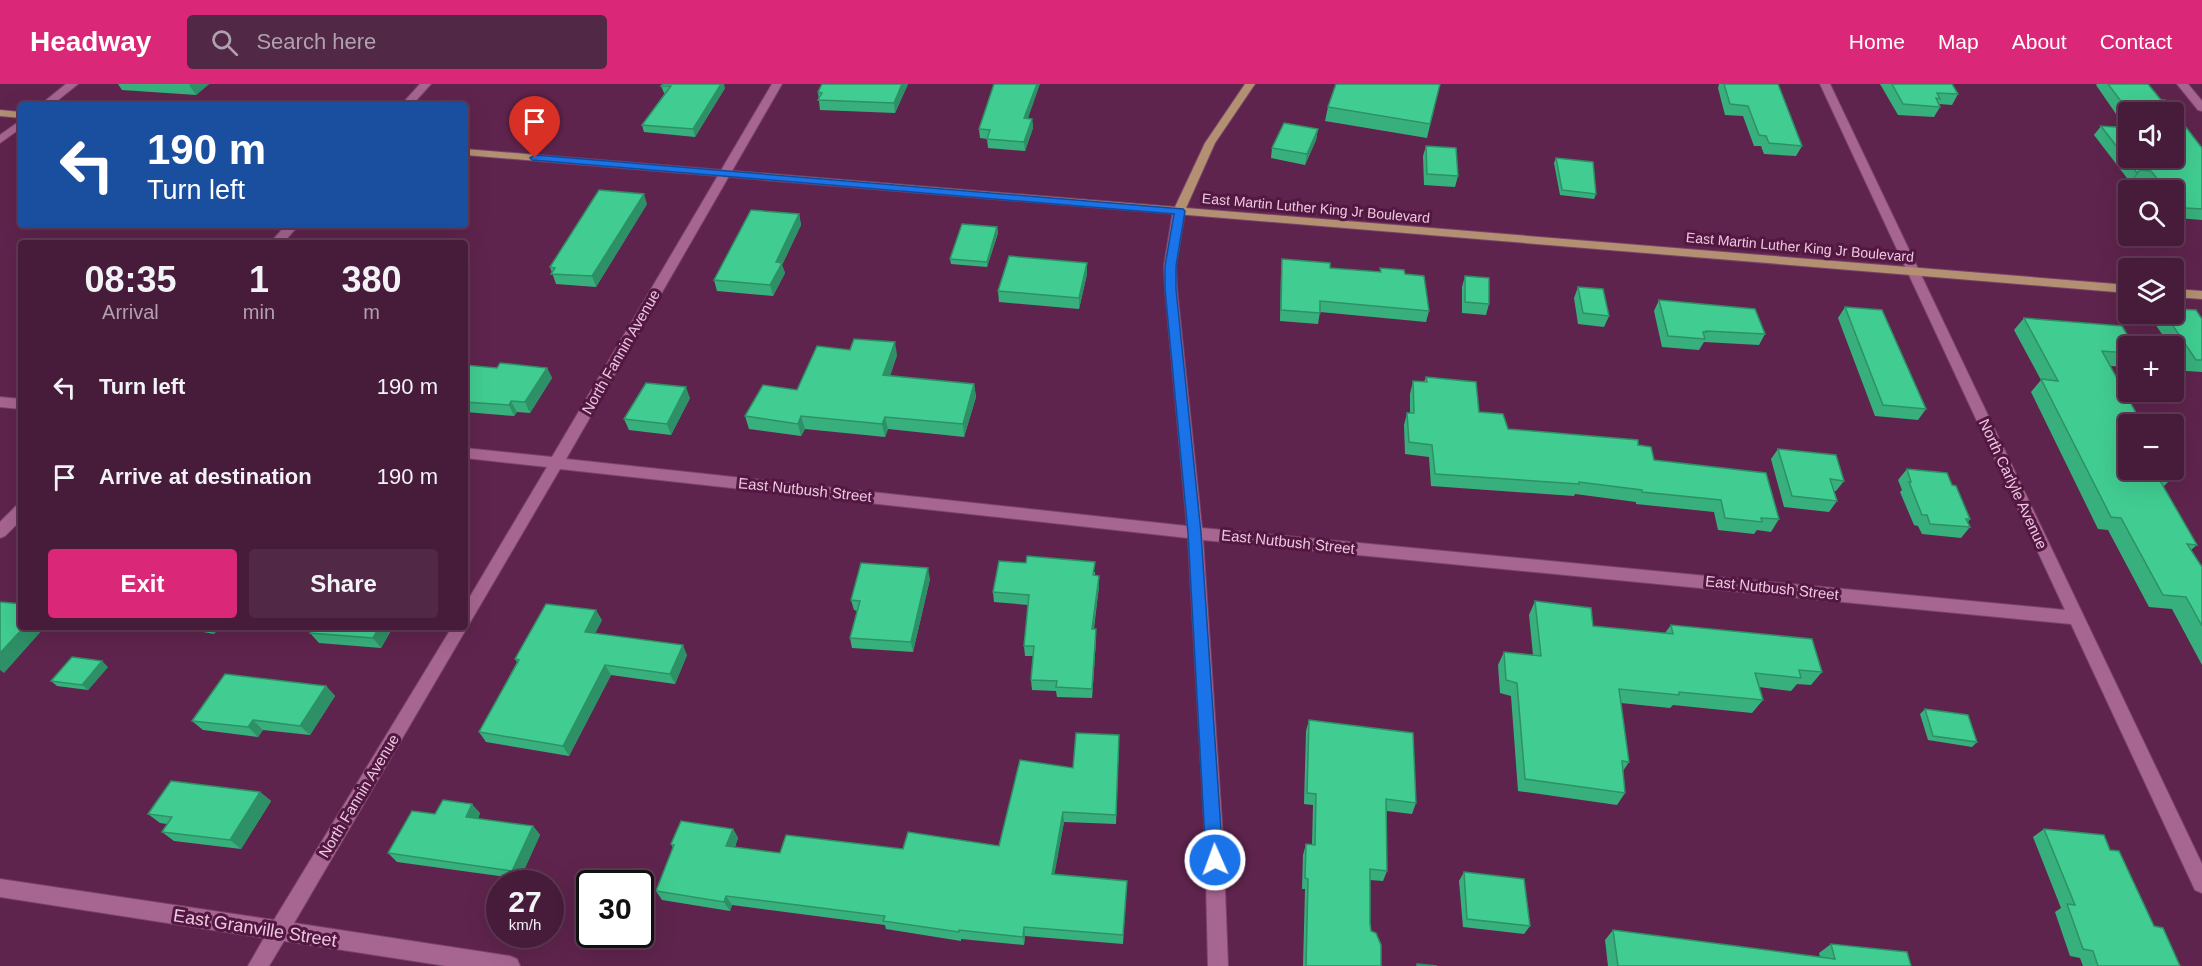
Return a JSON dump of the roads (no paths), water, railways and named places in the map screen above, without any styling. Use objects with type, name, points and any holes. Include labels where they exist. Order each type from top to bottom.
[{"type":"main road","points":[[1179,211],[1210,143],[1250,84]]},
{"type":"main road","points":[[0,113],[18,115]]},
{"type":"main road","name":"East Martin Luther King Jr Boulevard","points":[[468,152],[2118,288]]},
{"type":"main road","points":[[2184,294],[2202,295]]},
{"type":"street","points":[[49,102],[73,84]]},
{"type":"street","points":[[409,102],[426,84]]},
{"type":"street","name":"North Fannin Avenue","points":[[468,614],[558,464],[722,174],[777,84]]},
{"type":"street","name":"North Carlyle Avenue","points":[[1825,84],[2202,884]]},
{"type":"street","points":[[2181,84],[2202,108]]},
{"type":"street","points":[[0,140],[18,125]]},
{"type":"street","points":[[1179,211],[1170,266],[1171,289],[1195,533],[1214,838],[1218,966]]},
{"type":"street","points":[[279,240],[290,228]]},
{"type":"street","points":[[0,402],[18,404]]},
{"type":"street","name":"East Nutbush Street","points":[[468,453],[1195,533],[2077,618]]},
{"type":"street","points":[[0,532],[18,513]]},
{"type":"street","name":"North Fannin Avenue","points":[[258,966],[458,630]]},
{"type":"street","name":"East Granville Street","points":[[0,888],[510,966]]}]
